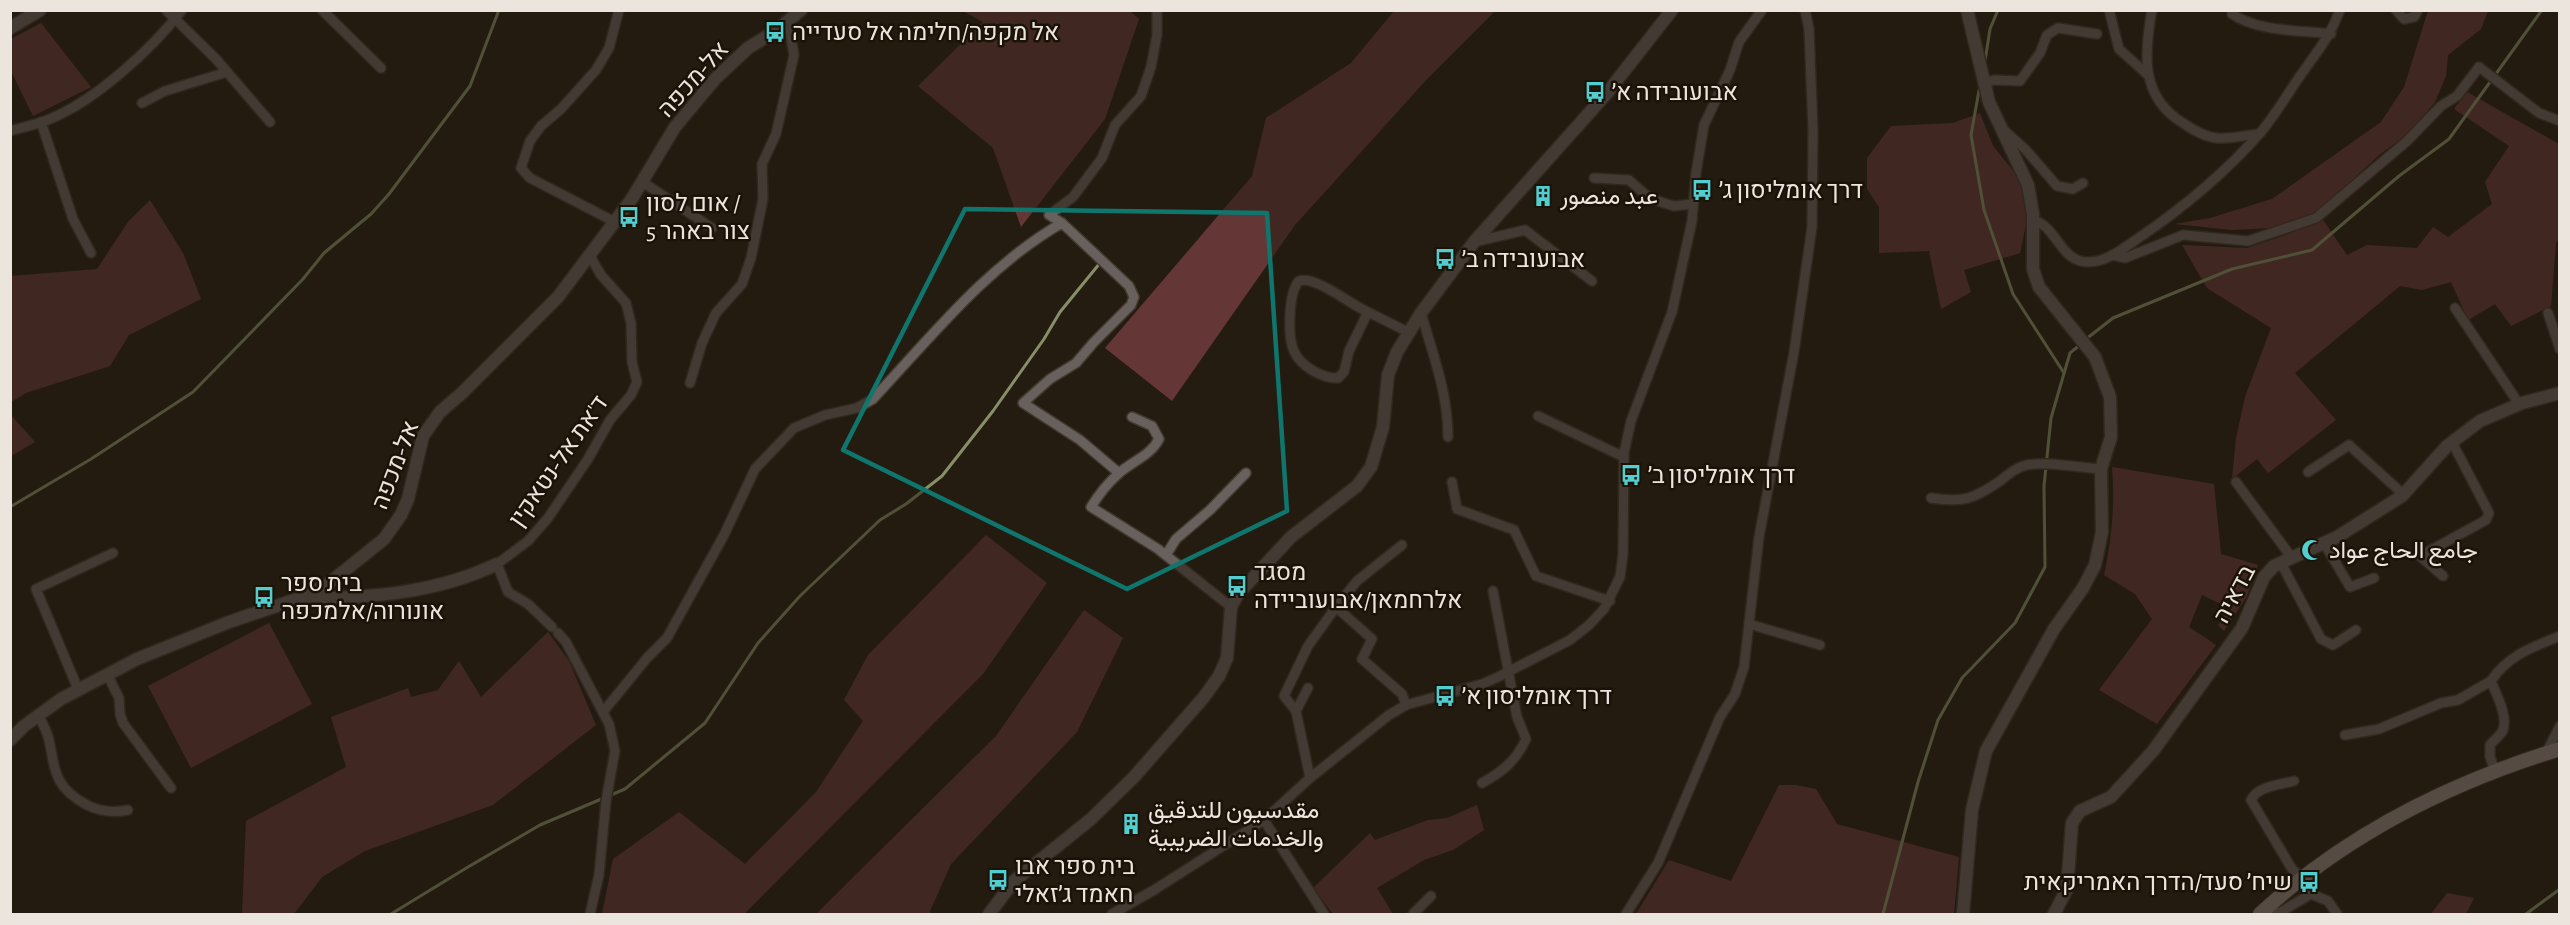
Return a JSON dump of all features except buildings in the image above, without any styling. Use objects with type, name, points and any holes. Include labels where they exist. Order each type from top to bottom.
[{"type":"main road","points":[[2264,911],[2302,878],[2369,832],[2409,809],[2495,771],[2553,751]]},
{"type":"street","points":[[10,28],[40,10]]},
{"type":"street","points":[[166,10],[227,72],[270,122]]},
{"type":"street","points":[[10,131],[40,122],[69,109],[119,74],[175,20],[182,10]]},
{"type":"street","points":[[322,10],[381,68]]},
{"type":"street","points":[[615,222],[530,178],[521,168],[530,141],[541,126],[561,109],[596,70],[609,48],[619,10]]},
{"type":"street","points":[[1119,473],[1080,440],[1023,404],[1050,379],[1077,363],[1094,342],[1131,305],[1134,297],[1129,286],[1062,223],[1049,215],[1073,197],[1102,158],[1115,125],[1142,96],[1151,67],[1157,35],[1157,10]]},
{"type":"street","points":[[989,915],[1014,881],[1091,819],[1119,792],[1204,697],[1219,676],[1227,658],[1232,608],[1238,594],[1252,576],[1291,537],[1357,486],[1371,467],[1383,427],[1388,375],[1408,332],[1474,242],[1607,93],[1672,10]]},
{"type":"street","points":[[1112,915],[1264,820],[1310,778],[1389,715],[1406,705],[1482,684],[1570,640],[1589,625],[1610,601],[1620,577],[1623,554],[1624,457],[1631,421],[1672,312],[1692,221],[1704,125],[1730,70],[1739,42],[1762,10]]},
{"type":"street","points":[[1626,915],[1658,863],[1720,717],[1735,694],[1744,667],[1759,537],[1794,352],[1812,227],[1813,131],[1809,29],[1805,10]]},
{"type":"street","points":[[1963,915],[1972,810],[1986,752],[2054,629],[2083,588],[2095,565],[2102,532],[2101,469],[2111,437],[2110,397],[2095,357],[2039,287],[2033,269],[2033,220],[2028,185],[1983,83],[1978,49],[1967,10]]},
{"type":"street","points":[[2109,10],[2119,49],[2148,75]]},
{"type":"street","points":[[2152,10],[2145,51],[2148,75],[2151,86],[2173,117],[2193,129],[2217,138],[2259,134]]},
{"type":"street","points":[[2033,220],[2048,226],[2066,252],[2077,261],[2089,262],[2112,255],[2177,211],[2208,185],[2259,134],[2331,34],[2340,10]]},
{"type":"street","points":[[2396,10],[2404,19],[2415,17],[2418,10]]},
{"type":"street","name":"אל-מכפה","points":[[10,740],[37,715],[78,689],[136,659],[229,622],[300,598],[328,584],[384,539],[401,515],[408,499],[423,436],[440,412],[524,333],[558,297],[615,222],[675,128],[716,78],[748,48],[799,11]]},
{"type":"street","points":[[2232,14],[2244,22],[2331,34]]},
{"type":"street","points":[[690,383],[702,343],[712,321],[742,284],[751,258],[762,199],[762,164],[776,134],[795,55],[788,21]]},
{"type":"street","points":[[1983,83],[1994,80],[2020,81],[2040,53],[2048,35],[2058,27],[2097,34]]},
{"type":"street","points":[[2112,255],[2125,258],[2183,236],[2248,241],[2316,218],[2406,142],[2427,119],[2457,96],[2478,67],[2539,113],[2559,121]]},
{"type":"street","points":[[142,103],[165,91],[227,72]]},
{"type":"street","points":[[40,122],[73,219],[91,253]]},
{"type":"street","points":[[2001,128],[2026,150],[2058,186],[2073,189],[2083,183]]},
{"type":"street","points":[[1594,178],[1629,180],[1646,195],[1660,202],[1674,206],[1693,204]]},
{"type":"street","points":[[641,181],[712,228]]},
{"type":"street","points":[[603,712],[646,658],[667,638],[724,535],[745,486],[755,469],[776,446],[794,428],[825,415],[856,408],[873,399],[989,277],[1015,253],[1062,223]]},
{"type":"street","points":[[1474,242],[1525,230],[1592,281]]},
{"type":"street","name":"ד'את אל-נטאקין","points":[[300,598],[343,598],[408,592],[483,570],[497,564],[528,542],[548,518],[562,494],[588,459],[610,420],[631,395],[637,382],[630,346],[631,323],[626,303],[601,275],[590,256]]},
{"type":"street","points":[[1368,312],[1349,351],[1341,376],[1332,378],[1320,374],[1300,361],[1294,352],[1289,320],[1293,294],[1299,281],[1313,281],[1354,306],[1368,312],[1408,332]]},
{"type":"street","points":[[2455,308],[2519,404]]},
{"type":"street","points":[[1421,313],[1444,388],[1448,411],[1448,437]]},
{"type":"street","points":[[2548,313],[2559,349]]},
{"type":"street","name":"בדאיה","points":[[2054,915],[2067,889],[2070,835],[2073,823],[2080,811],[2111,797],[2153,750],[2242,628],[2264,577],[2274,566],[2324,543],[2372,516],[2403,494],[2452,442],[2480,421],[2519,404],[2559,393]]},
{"type":"street","points":[[1538,416],[1624,457]]},
{"type":"street","points":[[1132,417],[1152,426],[1159,439],[1155,448],[1119,473],[1100,493],[1091,507],[1166,555],[1232,608]]},
{"type":"street","points":[[2443,576],[2420,556],[2486,520],[2489,513],[2452,442]]},
{"type":"street","points":[[2308,472],[2349,445],[2403,494]]},
{"type":"street","points":[[1931,498],[1951,501],[1967,500],[1986,491],[2012,472],[2025,466],[2040,464],[2101,469]]},
{"type":"street","points":[[1166,555],[1176,538],[1210,510],[1246,472]]},
{"type":"street","points":[[1452,482],[1457,509],[1514,530],[1536,576],[1610,601]]},
{"type":"street","points":[[2236,482],[2287,560],[2321,639],[2333,645],[2356,630]]},
{"type":"street","points":[[2324,543],[2350,587],[2374,578]]},
{"type":"street","points":[[1310,778],[1296,711],[1284,696],[1308,646],[1336,607],[1357,581],[1402,545]]},
{"type":"street","points":[[78,689],[36,589],[113,553]]},
{"type":"street","points":[[497,564],[508,592],[528,604],[567,642],[609,724],[615,751],[606,801],[599,875],[590,915]]},
{"type":"street","points":[[1482,783],[1502,771],[1519,754],[1526,739],[1517,717],[1493,591]]},
{"type":"street","points":[[1336,607],[1372,639],[1362,659],[1402,694],[1406,705]]},
{"type":"street","points":[[1749,624],[1820,645]]},
{"type":"street","points":[[2345,735],[2379,729],[2432,706],[2458,700],[2491,681],[2500,666],[2517,654],[2559,636]]},
{"type":"street","points":[[107,674],[119,698],[123,723],[171,788]]},
{"type":"street","points":[[2491,681],[2501,706],[2503,722],[2503,730],[2490,746],[2490,756],[2495,771]]},
{"type":"street","points":[[1296,711],[1308,688]]},
{"type":"street","points":[[37,715],[46,727],[51,760],[60,783],[75,799],[96,810],[116,813],[128,810]]},
{"type":"street","points":[[2553,751],[2559,726]]},
{"type":"street","points":[[2294,781],[2260,790],[2251,800],[2292,869],[2302,878]]},
{"type":"street","points":[[1264,820],[1324,915]]},
{"type":"street","points":[[2264,911],[2279,913],[2311,894],[2328,901],[2337,915]]},
{"type":"street","points":[[1413,915],[1431,896]]},
{"type":"street","points":[[1131,915],[1134,902]]},
{"type":"highlighted area","points":[[965,209],[1267,213],[1287,511],[1127,589],[843,450]]},
{"type":"shaded area","points":[[1129,10],[1139,19],[1105,119],[1021,227],[993,148],[918,86],[983,22],[963,11]]},
{"type":"shaded area","points":[[1394,11],[1495,11],[1428,78],[1295,225],[1172,401],[1105,348],[1252,176],[1266,118],[1351,63]]},
{"type":"shaded area","points":[[2428,11],[2488,11],[2481,29],[2448,55],[2446,76],[2435,102],[2409,133],[2379,155],[2315,215],[2270,228],[2232,230],[2175,224],[2210,218],[2272,199],[2381,122],[2404,87]]},
{"type":"shaded area","points":[[41,23],[91,87],[33,116],[11,71],[11,39]]},
{"type":"shaded area","points":[[2467,92],[2559,144],[2559,239],[2556,243],[2551,306],[2511,326],[2495,304],[2468,320],[2451,282],[2422,290],[2400,286],[2295,373],[2336,420],[2268,473],[2257,459],[2232,479],[2236,438],[2245,397],[2271,328],[2207,288],[2182,245],[2247,248],[2323,220],[2347,255],[2367,245],[2417,248],[2433,227],[2448,237],[2492,204],[2485,182],[2509,146],[2454,109]]},
{"type":"shaded area","points":[[1980,113],[1993,146],[2020,179],[2028,215],[2020,253],[1964,270],[1971,292],[1941,309],[1929,251],[1879,253],[1879,207],[1867,189],[1867,158],[1891,126],[1953,123]]},
{"type":"shaded area","points":[[150,200],[183,253],[201,299],[129,335],[110,366],[26,393],[11,402],[11,276],[97,269],[128,222]]},
{"type":"shaded area","points":[[11,415],[35,442],[10,456]]},
{"type":"shaded area","points":[[2112,467],[2214,484],[2221,554],[2258,565],[2247,596],[2224,631],[2218,625],[2229,608],[2202,595],[2189,627],[2216,645],[2157,724],[2099,690],[2152,619],[2135,594],[2104,575],[2112,521]]},
{"type":"shaded area","points":[[986,535],[1047,583],[983,674],[744,914],[602,914],[613,859],[679,812],[745,864],[816,792],[863,721],[844,700],[868,655]]},
{"type":"shaded area","points":[[1084,610],[1123,638],[1077,732],[951,864],[930,911],[931,914],[816,914],[996,736]]},
{"type":"shaded area","points":[[269,623],[312,704],[191,768],[148,686]]},
{"type":"shaded area","points":[[548,632],[569,661],[596,725],[493,805],[365,851],[322,877],[294,914],[242,914],[246,821],[346,767],[331,717],[408,688],[411,697],[438,690],[459,661],[481,697]]},
{"type":"shaded area","points":[[1779,785],[1796,785],[1816,789],[1837,824],[1959,857],[1954,914],[1636,914],[1669,860],[1731,881]]},
{"type":"shaded area","points":[[1477,805],[1484,830],[1453,850],[1424,860],[1377,888],[1393,914],[1333,914],[1313,888],[1370,833],[1375,840],[1428,820],[1447,818]]},
{"type":"shaded area","points":[[2447,893],[2474,898],[2466,914],[2431,914]]},
{"type":"waterway","points":[[10,507],[91,459],[193,392],[303,279],[324,253],[371,214],[389,194],[470,86],[499,10]]},
{"type":"waterway","points":[[1985,61],[1990,29],[1998,10]]},
{"type":"waterway","points":[[2086,339],[2113,318],[2232,269],[2312,250],[2399,176],[2449,139],[2542,10]]},
{"type":"waterway","points":[[1980,85],[1971,135],[1984,210],[2013,294],[2064,373]]},
{"type":"waterway","points":[[391,914],[540,825],[625,789],[705,723],[758,643],[800,596],[880,520],[906,504],[942,476],[993,411],[1044,339],[1060,312],[1100,263]]},
{"type":"waterway","points":[[1883,914],[1918,782],[1938,720],[1962,678],[2015,623],[2045,567],[2044,486],[2051,418],[2070,353],[2081,344]]},
{"type":"waterway","points":[[2526,914],[2560,889]]},
{"type":"place","name":"אל מקפה/חלימה אל סעדייה","points":[[775,32]]},
{"type":"place","name":"אבועובידה א׳","points":[[1595,92]]},
{"type":"place","name":"דרך אומליסון ג׳","points":[[1702,190]]},
{"type":"place","name":"عبد منصور","points":[[1543,196]]},
{"type":"place","name":"אום לסון / צור באהר 5","points":[[629,217]]},
{"type":"place","name":"אבועובידה ב׳","points":[[1445,259]]},
{"type":"place","name":"דרך אומליסון ב׳","points":[[1631,475]]},
{"type":"place","name":"جامع الحاج عواد","points":[[2312,550]]},
{"type":"place","name":"מסגד אלרחמאן/אבועוביידה","points":[[1237,586]]},
{"type":"place","name":"בית ספר אונורוה/אלמכפה","points":[[264,597]]},
{"type":"place","name":"דרך אומליסון א׳","points":[[1445,696]]},
{"type":"place","name":"مقدسيون للتدقيق والخدمات الضريبية","points":[[1131,824]]},
{"type":"place","name":"בית ספר אבו חאמד ג׳זאלי","points":[[998,880]]},
{"type":"place","name":"שיח׳ סעד/הדרך האמריקאית","points":[[2309,882]]}]
